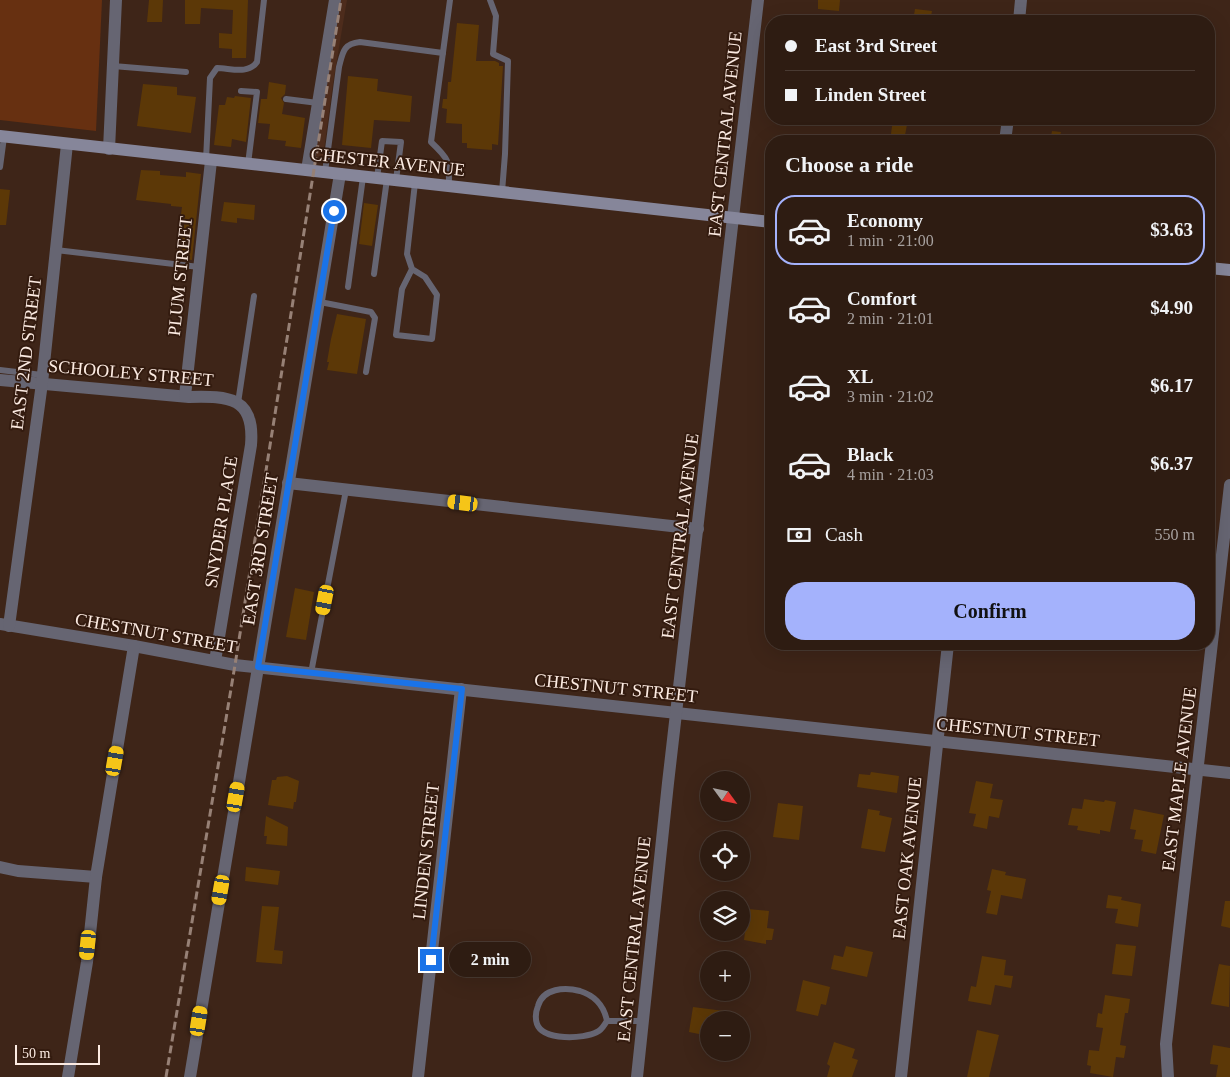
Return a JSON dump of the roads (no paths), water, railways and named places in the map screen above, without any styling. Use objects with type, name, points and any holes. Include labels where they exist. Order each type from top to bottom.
[{"type":"main road","name":"CHESTER AVENUE","points":[[2,137],[765,221]]},
{"type":"main road","points":[[1215,269],[1230,270]]},
{"type":"street","points":[[109,149],[116,0]]},
{"type":"street","points":[[307,170],[336,0]]},
{"type":"street","name":"EAST CENTRAL AVENUE","points":[[637,1077],[758,0]]},
{"type":"street","points":[[1020,15],[1021,0]]},
{"type":"street","name":"EAST 2ND STREET","points":[[5,625],[42,379],[67,144]]},
{"type":"street","name":"PLUM STREET","points":[[184,396],[199,267],[208,160]]},
{"type":"street","name":"EAST 3RD STREET","points":[[190,1077],[340,174]]},
{"type":"street","name":"SCHOOLEY STREET","points":[[0,380],[42,379],[233,401]]},
{"type":"street","name":"SNYDER PLACE","points":[[215,661],[251,445],[252,430],[250,419],[245,410],[233,401]]},
{"type":"street","points":[[288,484],[698,529]]},
{"type":"street","name":"EAST MAPLE AVENUE","points":[[1215,618],[1230,485]]},
{"type":"street","name":"CHESTNUT STREET","points":[[5,625],[258,667],[1230,773]]},
{"type":"street","points":[[68,1077],[87,962],[96,877],[134,646]]},
{"type":"street","name":"EAST OAK AVENUE","points":[[902,1077],[947,650]]},
{"type":"street","name":"EAST MAPLE AVENUE","points":[[1168,1077],[1166,1044],[1211,650]]},
{"type":"street","name":"LINDEN STREET","points":[[418,1077],[462,689]]},
{"type":"street","points":[[0,867],[18,871],[96,877]]},
{"type":"lane","points":[[208,160],[210,78],[217,68],[245,70],[254,67],[257,62],[264,0]]},
{"type":"lane","points":[[449,186],[449,165],[447,159],[431,142],[450,0]]},
{"type":"lane","points":[[490,0],[496,16],[493,54],[508,61],[502,192]]},
{"type":"lane","points":[[325,172],[339,67],[343,51],[350,43],[360,42],[443,53]]},
{"type":"lane","points":[[113,66],[186,72]]},
{"type":"lane","points":[[241,91],[257,92],[248,164]]},
{"type":"lane","points":[[286,99],[318,103]]},
{"type":"lane","points":[[0,167],[2,137]]},
{"type":"lane","points":[[374,274],[386,179],[382,141],[401,142],[386,179]]},
{"type":"lane","points":[[348,287],[363,177]]},
{"type":"lane","points":[[412,270],[402,289],[396,335],[432,339],[437,295],[424,277],[412,270],[407,254],[415,183]]},
{"type":"lane","points":[[56,250],[199,267]]},
{"type":"lane","points":[[233,401],[254,296]]},
{"type":"lane","points":[[320,302],[371,312],[375,318],[366,372]]},
{"type":"lane","points":[[0,370],[42,379]]},
{"type":"lane","points":[[311,672],[346,490]]},
{"type":"lane","points":[[549,991],[580,991],[596,998],[604,1009],[607,1021],[600,1031],[594,1034],[580,1037],[559,1036],[544,1033],[537,1026],[536,1012],[540,999],[549,991]]},
{"type":"lane","points":[[607,1021],[643,1021]]},
{"type":"railway","points":[[166,1077],[235,665],[341,0]]}]
